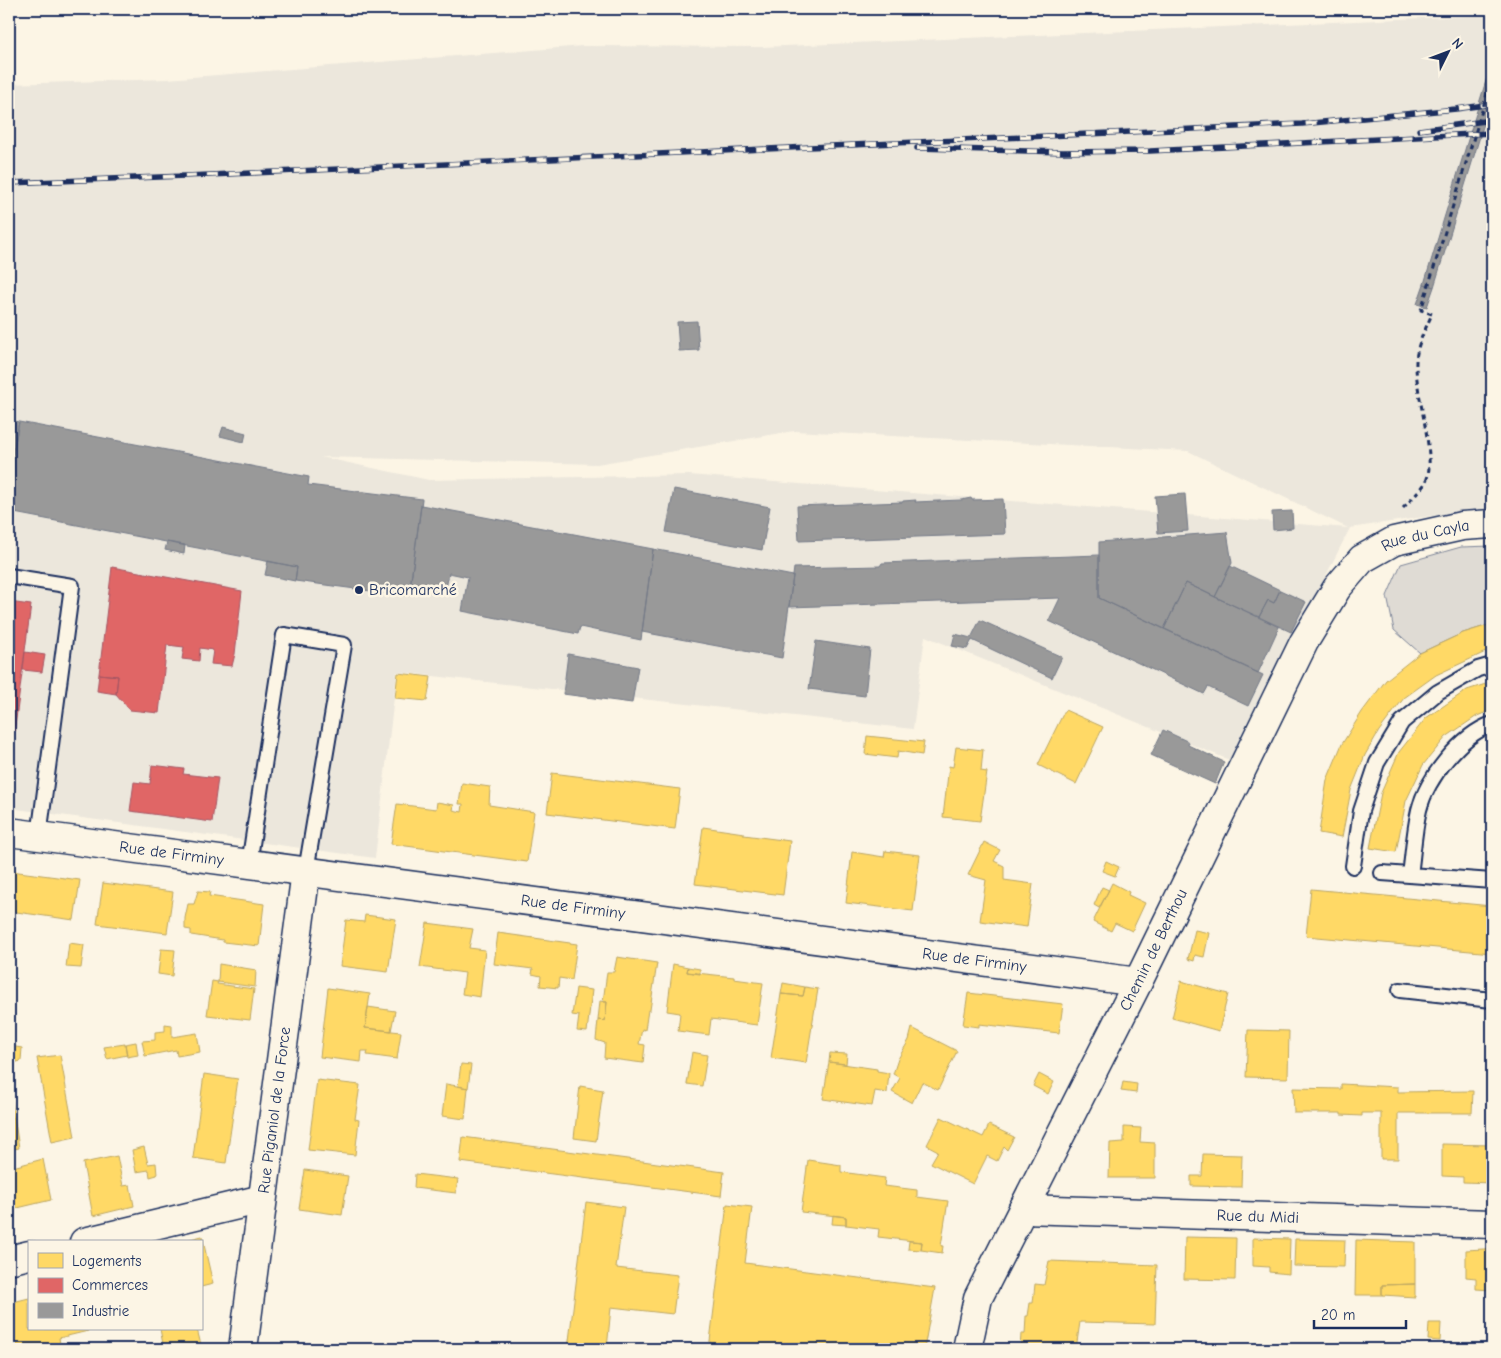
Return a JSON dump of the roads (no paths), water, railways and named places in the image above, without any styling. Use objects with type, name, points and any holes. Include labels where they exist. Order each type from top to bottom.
[{"type":"street","name":"Rue du Cayla","points":[[1362,560],[1394,541],[1462,526],[1492,524]]},
{"type":"street","name":"Chemin de Berthou","points":[[967,1349],[978,1298],[1138,982],[1304,642],[1337,588],[1362,560]]},
{"type":"street","name":"Rue de Firminy","points":[[9,832],[1138,982]]},
{"type":"street","name":"Rue Piganiol de la Force","points":[[243,1349],[306,871]]},
{"type":"street","points":[[92,1240],[262,1199]]},
{"type":"street","name":"Rue du Midi","points":[[1023,1209],[1492,1224]]},
{"type":"street","points":[[9,1260],[28,1255]]},
{"type":"lane","points":[[9,576],[72,586],[39,836]]},
{"type":"lane","points":[[249,864],[284,635],[344,645],[306,871]]},
{"type":"lane","points":[[1353,866],[1361,811],[1377,763],[1402,722],[1438,692],[1478,668],[1492,666]]},
{"type":"lane","points":[[1410,875],[1419,808],[1436,773],[1456,749],[1482,728],[1492,724]]},
{"type":"lane","points":[[1382,873],[1492,881]]},
{"type":"lane","points":[[1400,990],[1492,1000]]},
{"type":"railway","points":[[9,183],[1302,124],[1492,104]]},
{"type":"railway","points":[[1419,130],[1492,120]]},
{"type":"railway","points":[[917,148],[1063,152],[1150,151],[1492,133]]},
{"type":"place","name":"Bricomarché","points":[[359,590]]}]
